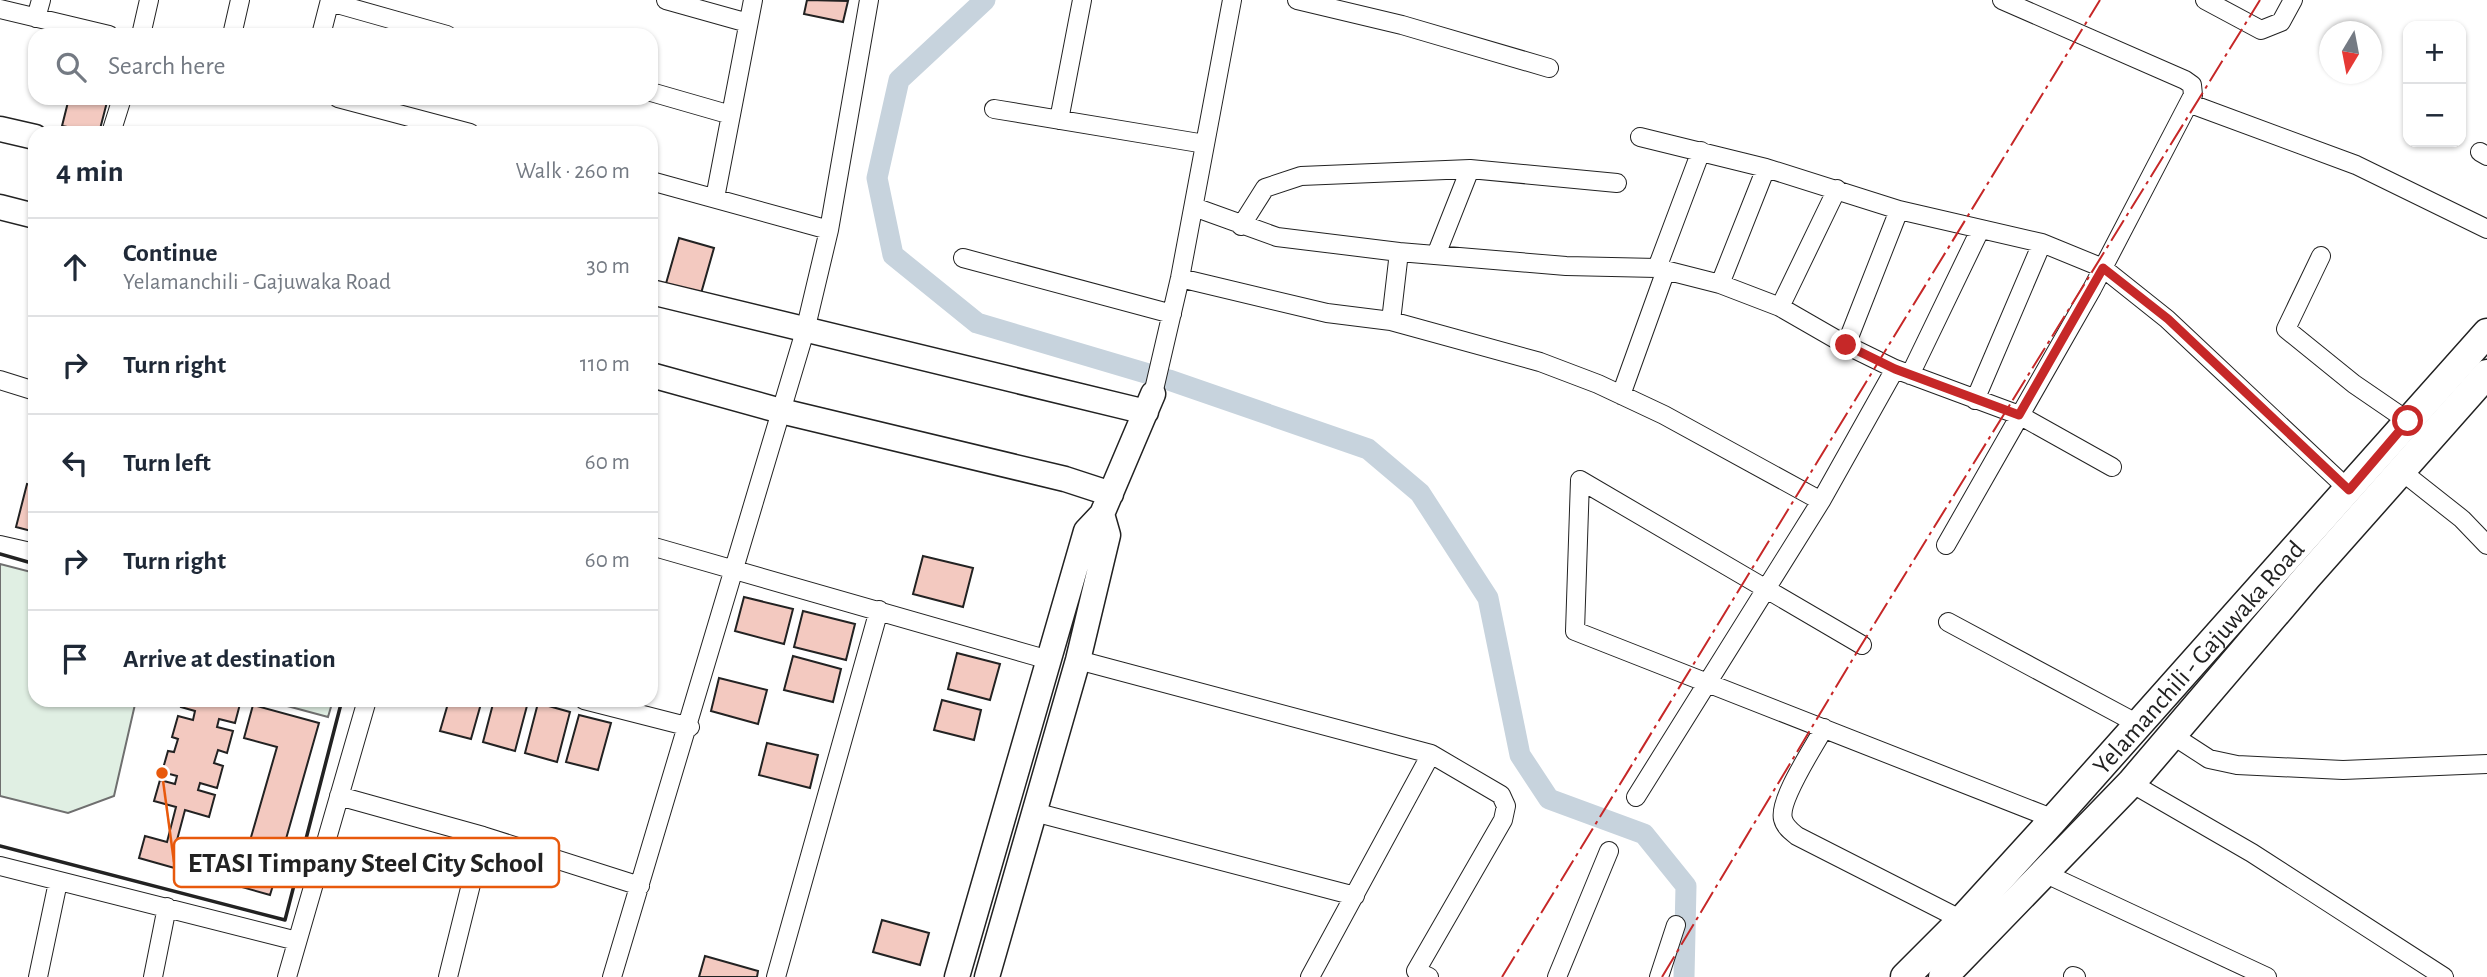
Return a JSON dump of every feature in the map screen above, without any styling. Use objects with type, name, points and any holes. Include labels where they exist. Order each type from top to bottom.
[{"type":"main road","name":"Yelamanchili - Gajuwaka Road","points":[[1905,977],[1962,920],[2487,333]]},
{"type":"main road","name":"Yelamanchili - Gajuwaka Road","points":[[1943,977],[2131,783],[2400,470],[2487,374]]},
{"type":"street","points":[[36,18],[41,0]]},
{"type":"street","points":[[143,28],[149,0]]},
{"type":"street","points":[[234,28],[240,0]]},
{"type":"street","points":[[666,0],[748,23]]},
{"type":"street","points":[[715,198],[753,0]]},
{"type":"street","points":[[612,977],[690,727],[805,331],[829,230],[869,0]]},
{"type":"street","points":[[1059,120],[1082,0]]},
{"type":"street","points":[[957,977],[1086,531],[1106,504],[1150,403],[1160,368],[1194,207],[1232,0]]},
{"type":"street","points":[[1297,0],[1402,25],[1549,68]]},
{"type":"street","points":[[1946,545],[2103,268],[2191,104],[2193,90],[2185,80],[2002,0]]},
{"type":"street","points":[[2205,0],[2261,30],[2281,22],[2293,0]]},
{"type":"street","points":[[323,28],[330,1],[423,28]]},
{"type":"street","points":[[0,9],[79,28]]},
{"type":"street","points":[[658,94],[731,115]]},
{"type":"street","points":[[2191,104],[2356,165],[2487,229]]},
{"type":"street","points":[[113,126],[120,105]]},
{"type":"street","points":[[364,105],[444,126]]},
{"type":"street","points":[[994,109],[1205,144]]},
{"type":"street","points":[[0,129],[28,135]]},
{"type":"street","points":[[1640,137],[1766,168],[1899,210],[2042,243],[2103,268],[2168,319],[2349,490]]},
{"type":"street","points":[[1621,394],[1701,150]]},
{"type":"street","points":[[1720,284],[1766,168]]},
{"type":"street","points":[[1241,226],[1265,188],[1301,176],[1470,169],[1617,183]]},
{"type":"street","points":[[1436,255],[1470,169]]},
{"type":"street","points":[[658,183],[829,230]]},
{"type":"street","points":[[1780,307],[1837,189]]},
{"type":"street","points":[[0,207],[28,214]]},
{"type":"street","points":[[1194,207],[1277,237],[1399,252],[1566,266],[1661,269],[1720,284],[1780,307],[1846,345],[1902,372],[2019,415],[2112,467]]},
{"type":"street","points":[[1846,345],[1899,210]]},
{"type":"street","points":[[1636,797],[1706,681],[1902,372],[1980,230]]},
{"type":"street","points":[[1975,400],[2042,243]]},
{"type":"street","points":[[1391,321],[1399,252]]},
{"type":"street","points":[[2321,256],[2286,329],[2354,384],[2408,421]]},
{"type":"street","points":[[963,258],[1172,314]]},
{"type":"street","points":[[1180,278],[1327,313],[1391,321],[1540,362],[1621,394],[1664,415],[1821,501]]},
{"type":"street","points":[[658,294],[805,331],[1150,403]]},
{"type":"street","points":[[658,377],[781,411],[1065,479],[1106,504]]},
{"type":"street","points":[[0,380],[28,389]]},
{"type":"street","points":[[2400,470],[2462,519],[2487,545]]},
{"type":"street","points":[[1862,645],[1580,480],[1576,631],[2054,818]]},
{"type":"street","points":[[987,977],[1078,660],[1108,535],[1106,504]]},
{"type":"street","points":[[0,545],[28,552]]},
{"type":"street","points":[[658,548],[1049,660]]},
{"type":"street","points":[[776,977],[880,610]]},
{"type":"street","points":[[1948,622],[2138,724]]},
{"type":"street","points":[[1078,660],[1431,754],[1501,794],[1506,806],[1503,820],[1420,975]]},
{"type":"street","points":[[287,977],[366,707]]},
{"type":"street","points":[[611,707],[690,727]]},
{"type":"street","points":[[1825,728],[1784,803],[1783,820],[1787,828],[1797,836],[1962,920]]},
{"type":"street","points":[[2172,735],[2209,759],[2237,765],[2343,770],[2487,764]]},
{"type":"street","points":[[1310,977],[1431,754]]},
{"type":"street","points":[[2131,783],[2252,853],[2444,977]]},
{"type":"street","points":[[339,796],[484,835],[640,886]]},
{"type":"street","points":[[1034,812],[1355,897]]},
{"type":"street","points":[[448,977],[484,835]]},
{"type":"street","points":[[1557,977],[1609,851]]},
{"type":"street","points":[[0,866],[297,941]]},
{"type":"street","points":[[2044,873],[2267,977]]},
{"type":"street","points":[[38,977],[58,882]]},
{"type":"street","points":[[153,977],[167,907]]},
{"type":"street","points":[[1659,977],[1676,925]]},
{"type":"green space","points":[[0,564],[28,571],[28,707],[134,707],[114,796],[68,813],[0,796]]},
{"type":"green space","points":[[291,707],[331,707],[328,717]]},
{"type":"building","points":[[807,0],[848,1],[843,22],[804,14]]},
{"type":"building","points":[[67,105],[106,105],[101,126],[62,126]]},
{"type":"building","points":[[679,238],[714,248],[700,297],[665,287]]},
{"type":"building","points":[[27,484],[28,484],[28,530],[16,527]]},
{"type":"building","points":[[923,556],[973,568],[963,607],[913,594]]},
{"type":"building","points":[[744,597],[793,609],[784,644],[735,631]]},
{"type":"building","points":[[803,611],[855,624],[846,660],[794,647]]},
{"type":"building","points":[[957,653],[1000,664],[990,700],[948,689]]},
{"type":"building","points":[[793,656],[841,669],[833,702],[784,690]]},
{"type":"building","points":[[719,678],[767,690],[758,724],[711,711]]},
{"type":"building","points":[[942,700],[981,710],[974,740],[934,730]]},
{"type":"building","points":[[181,707],[239,707],[235,723],[219,719],[217,727],[233,731],[227,753],[218,750],[214,763],[223,766],[217,788],[200,783],[198,790],[215,795],[209,817],[185,810],[177,840],[278,869],[270,895],[139,858],[145,836],[167,842],[176,807],[154,801],[160,780],[175,784],[177,776],[162,772],[168,751],[174,752],[178,739],[172,737],[178,716],[193,720],[195,711]]},
{"type":"building","points":[[252,707],[319,723],[278,867],[245,858],[277,747],[244,738]]},
{"type":"building","points":[[447,707],[480,707],[471,739],[440,731]]},
{"type":"building","points":[[492,707],[527,707],[515,751],[483,742]]},
{"type":"building","points":[[537,707],[552,707],[570,712],[557,762],[525,753]]},
{"type":"building","points":[[579,715],[611,723],[598,770],[566,762]]},
{"type":"building","points":[[767,743],[818,755],[810,788],[759,775]]},
{"type":"building","points":[[882,920],[929,933],[920,965],[873,952]]},
{"type":"building","points":[[705,956],[758,971],[757,977],[699,977]]},
{"type":"waterway","points":[[985,0],[899,80],[877,178],[893,255],[977,323],[1169,380],[1368,449],[1420,493],[1488,598],[1520,755],[1549,799],[1644,834],[1686,886],[1684,977]]},
{"type":"wall","points":[[0,554],[28,562]]},
{"type":"wall","points":[[0,846],[285,920],[340,707]]},
{"type":"power","points":[[1502,977],[2100,0]]},
{"type":"power","points":[[1662,977],[1857,652],[2260,0]]},
{"type":"place","name":"ETASI Timpany Steel City School","points":[[162,773]]},
{"type":"route","points":[[1846,345],[1895,369],[2019,415],[2103,268],[2137,292],[2168,319],[2349,490],[2408,421]]}]
